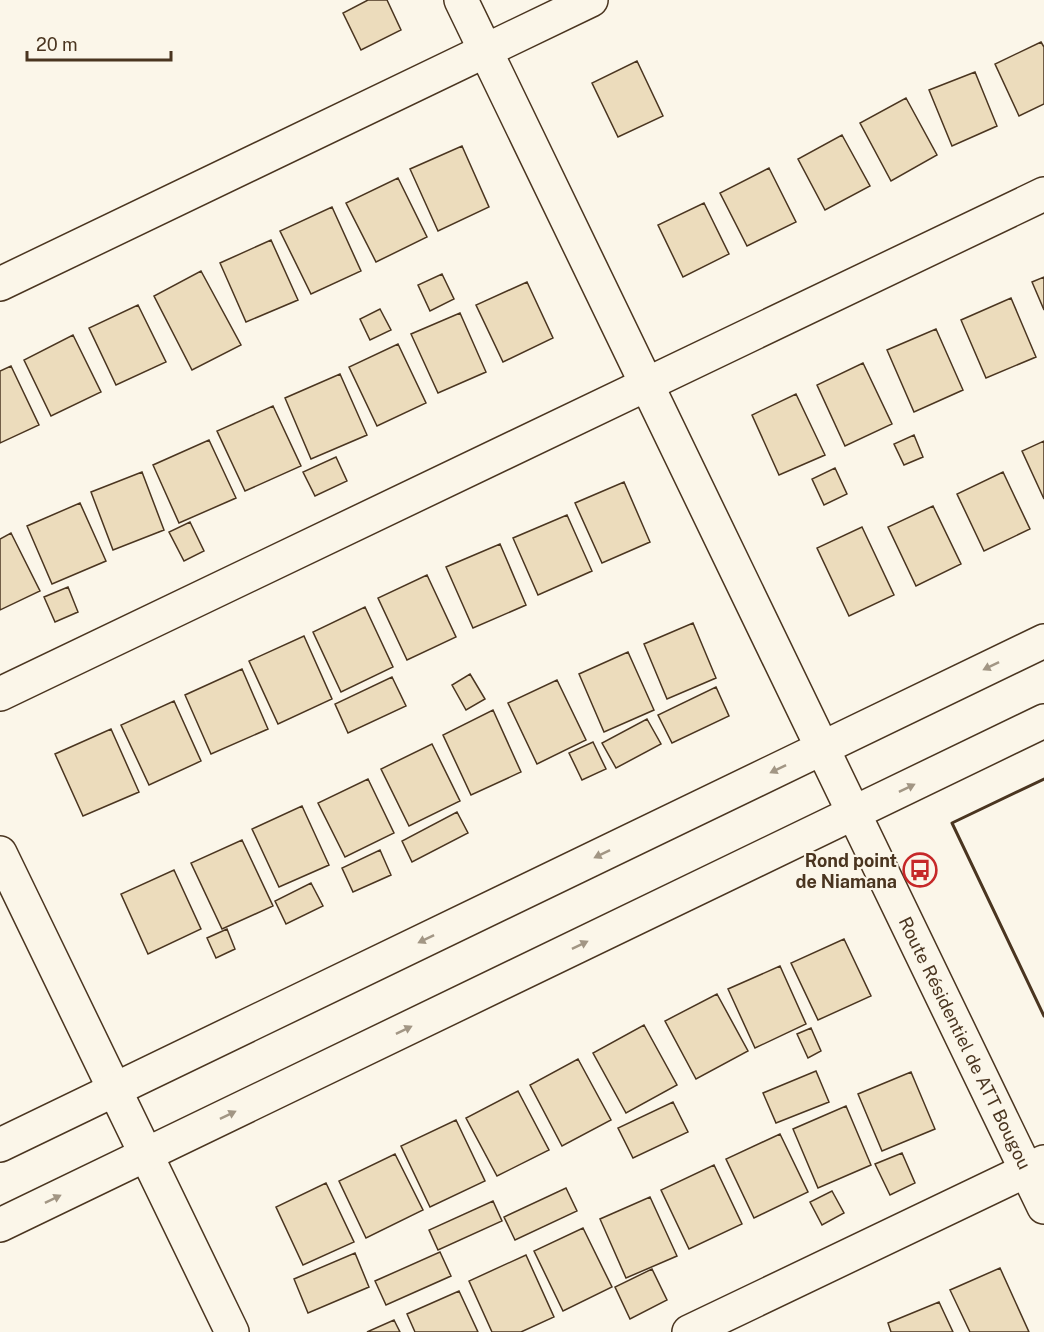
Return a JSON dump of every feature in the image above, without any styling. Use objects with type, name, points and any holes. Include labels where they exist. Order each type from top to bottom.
[{"type":"street","name":"Route Résidentiel de ATT Bougou","points":[[461,0],[822,748],[1035,1166],[1044,1207]]},
{"type":"street","points":[[0,284],[591,0]]},
{"type":"street","points":[[0,694],[1044,194]]},
{"type":"street","points":[[0,1144],[1044,641]]},
{"type":"street","points":[[0,1225],[1044,721]]},
{"type":"street","points":[[0,853],[232,1332]]},
{"type":"street","points":[[689,1332],[1035,1166]]},
{"type":"building","points":[[368,0],[387,0],[401,30],[361,50],[343,13]]},
{"type":"building","points":[[1041,42],[1044,47],[1044,104],[1019,116],[995,64]]},
{"type":"building","points":[[637,61],[663,116],[618,137],[592,83]]},
{"type":"building","points":[[975,72],[997,126],[952,146],[929,90]]},
{"type":"building","points":[[906,98],[937,155],[891,181],[860,123]]},
{"type":"building","points":[[842,135],[870,186],[825,210],[798,159]]},
{"type":"building","points":[[462,146],[489,207],[438,231],[410,169]]},
{"type":"building","points":[[769,168],[796,222],[747,246],[720,193]]},
{"type":"building","points":[[398,178],[427,237],[376,262],[346,203]]},
{"type":"building","points":[[704,203],[729,254],[683,277],[658,225]]},
{"type":"building","points":[[332,207],[361,271],[311,294],[280,231]]},
{"type":"building","points":[[271,240],[298,300],[246,322],[220,263]]},
{"type":"building","points":[[201,271],[241,345],[192,370],[154,296]]},
{"type":"building","points":[[442,274],[454,299],[430,311],[418,285]]},
{"type":"building","points":[[1044,277],[1044,310],[1032,282]]},
{"type":"building","points":[[527,282],[553,338],[503,362],[476,305]]},
{"type":"building","points":[[1011,298],[1036,357],[986,378],[961,320]]},
{"type":"building","points":[[138,305],[166,362],[116,385],[89,328]]},
{"type":"building","points":[[380,309],[391,330],[370,340],[360,319]]},
{"type":"building","points":[[460,313],[486,372],[438,393],[411,334]]},
{"type":"building","points":[[936,329],[963,390],[914,412],[887,350]]},
{"type":"building","points":[[73,335],[101,392],[51,416],[24,360]]},
{"type":"building","points":[[398,344],[426,403],[377,426],[349,367]]},
{"type":"building","points":[[863,363],[892,424],[845,446],[817,385]]},
{"type":"building","points":[[11,366],[39,425],[0,443],[0,371]]},
{"type":"building","points":[[340,374],[367,435],[311,459],[285,398]]},
{"type":"building","points":[[796,394],[825,455],[779,475],[752,415]]},
{"type":"building","points":[[273,406],[301,466],[245,491],[217,431]]},
{"type":"building","points":[[914,435],[923,457],[904,465],[894,444]]},
{"type":"building","points":[[209,440],[236,498],[179,523],[153,465]]},
{"type":"building","points":[[1044,441],[1044,499],[1022,451]]},
{"type":"building","points":[[336,457],[347,481],[315,496],[303,472]]},
{"type":"building","points":[[835,468],[847,494],[824,505],[812,479]]},
{"type":"building","points":[[142,472],[164,530],[113,550],[91,492]]},
{"type":"building","points":[[1003,472],[1030,529],[984,551],[957,494]]},
{"type":"building","points":[[624,482],[650,542],[602,563],[575,503]]},
{"type":"building","points":[[80,503],[106,561],[52,584],[27,526]]},
{"type":"building","points":[[933,506],[961,564],[916,586],[888,527]]},
{"type":"building","points":[[567,515],[592,571],[538,595],[513,538]]},
{"type":"building","points":[[190,522],[204,551],[184,561],[169,532]]},
{"type":"building","points":[[862,527],[894,595],[849,616],[817,548]]},
{"type":"building","points":[[11,533],[40,591],[0,610],[0,539]]},
{"type":"building","points":[[500,544],[526,605],[473,628],[446,567]]},
{"type":"building","points":[[427,575],[456,637],[407,660],[378,598]]},
{"type":"building","points":[[68,587],[78,612],[55,622],[44,597]]},
{"type":"building","points":[[365,607],[393,667],[341,692],[313,632]]},
{"type":"building","points":[[693,623],[716,678],[667,699],[644,644]]},
{"type":"building","points":[[304,636],[332,699],[278,724],[249,661]]},
{"type":"building","points":[[628,652],[654,710],[604,732],[579,674]]},
{"type":"building","points":[[242,669],[268,729],[211,754],[185,695]]},
{"type":"building","points":[[470,674],[485,699],[466,710],[452,685]]},
{"type":"building","points":[[392,677],[406,706],[348,733],[335,704]]},
{"type":"building","points":[[557,680],[586,740],[537,764],[508,703]]},
{"type":"building","points":[[716,687],[729,716],[672,743],[658,715]]},
{"type":"building","points":[[174,701],[201,761],[149,785],[121,725]]},
{"type":"building","points":[[493,710],[521,772],[471,795],[443,735]]},
{"type":"building","points":[[647,719],[661,744],[616,768],[602,743]]},
{"type":"building","points":[[111,729],[139,792],[83,816],[55,754]]},
{"type":"building","points":[[593,742],[606,769],[582,780],[569,753]]},
{"type":"building","points":[[432,744],[460,801],[409,826],[381,769]]},
{"type":"building","points":[[368,779],[394,833],[345,857],[318,803]]},
{"type":"building","points":[[302,806],[329,865],[279,887],[252,829]]},
{"type":"building","points":[[457,812],[468,833],[412,862],[402,841]]},
{"type":"building","points":[[242,840],[273,906],[222,929],[191,863]]},
{"type":"building","points":[[380,850],[391,875],[353,892],[342,868]]},
{"type":"building","points":[[174,870],[201,929],[148,954],[121,894]]},
{"type":"building","points":[[311,883],[323,906],[286,924],[275,901]]},
{"type":"building","points":[[227,929],[235,949],[216,958],[207,938]]},
{"type":"building","points":[[844,939],[871,996],[818,1020],[791,963]]},
{"type":"building","points":[[780,966],[806,1024],[755,1048],[728,989]]},
{"type":"building","points":[[717,994],[748,1051],[696,1079],[665,1021]]},
{"type":"building","points":[[644,1025],[677,1085],[626,1113],[593,1053]]},
{"type":"building","points":[[811,1028],[821,1051],[808,1058],[797,1034]]},
{"type":"building","points":[[578,1059],[611,1120],[562,1146],[530,1085]]},
{"type":"building","points":[[816,1071],[829,1102],[776,1123],[763,1093]]},
{"type":"building","points":[[911,1072],[935,1129],[882,1151],[858,1094]]},
{"type":"building","points":[[518,1091],[549,1150],[497,1176],[466,1118]]},
{"type":"building","points":[[673,1102],[688,1132],[633,1158],[618,1128]]},
{"type":"building","points":[[846,1106],[871,1165],[818,1188],[793,1129]]},
{"type":"building","points":[[456,1120],[485,1181],[430,1207],[401,1146]]},
{"type":"building","points":[[780,1134],[808,1192],[754,1218],[726,1159]]},
{"type":"building","points":[[902,1153],[915,1183],[890,1195],[875,1164]]},
{"type":"building","points":[[395,1154],[423,1210],[366,1238],[339,1181]]},
{"type":"building","points":[[714,1165],[742,1224],[689,1249],[661,1190]]},
{"type":"building","points":[[326,1183],[354,1242],[303,1265],[276,1207]]},
{"type":"building","points":[[566,1188],[577,1211],[515,1240],[504,1217]]},
{"type":"building","points":[[832,1191],[844,1213],[822,1225],[810,1202]]},
{"type":"building","points":[[650,1197],[677,1256],[626,1278],[600,1219]]},
{"type":"building","points":[[493,1201],[502,1221],[438,1250],[429,1230]]},
{"type":"building","points":[[583,1228],[612,1287],[563,1311],[534,1251]]},
{"type":"building","points":[[440,1252],[451,1276],[386,1305],[375,1281]]},
{"type":"building","points":[[355,1253],[369,1287],[308,1313],[294,1279]]},
{"type":"building","points":[[526,1255],[554,1317],[521,1332],[492,1332],[469,1281]]},
{"type":"building","points":[[1000,1268],[1029,1332],[970,1332],[950,1290]]},
{"type":"building","points":[[652,1269],[667,1300],[630,1319],[615,1287]]},
{"type":"building","points":[[459,1291],[478,1332],[415,1332],[407,1314]]},
{"type":"building","points":[[939,1302],[953,1332],[891,1332],[888,1323]]},
{"type":"building","points":[[394,1320],[400,1332],[367,1332]]},
{"type":"wall","points":[[1044,779],[952,823],[1044,1016]]},
{"type":"place","name":"Rond point de Niamana","points":[[920,870]]}]
